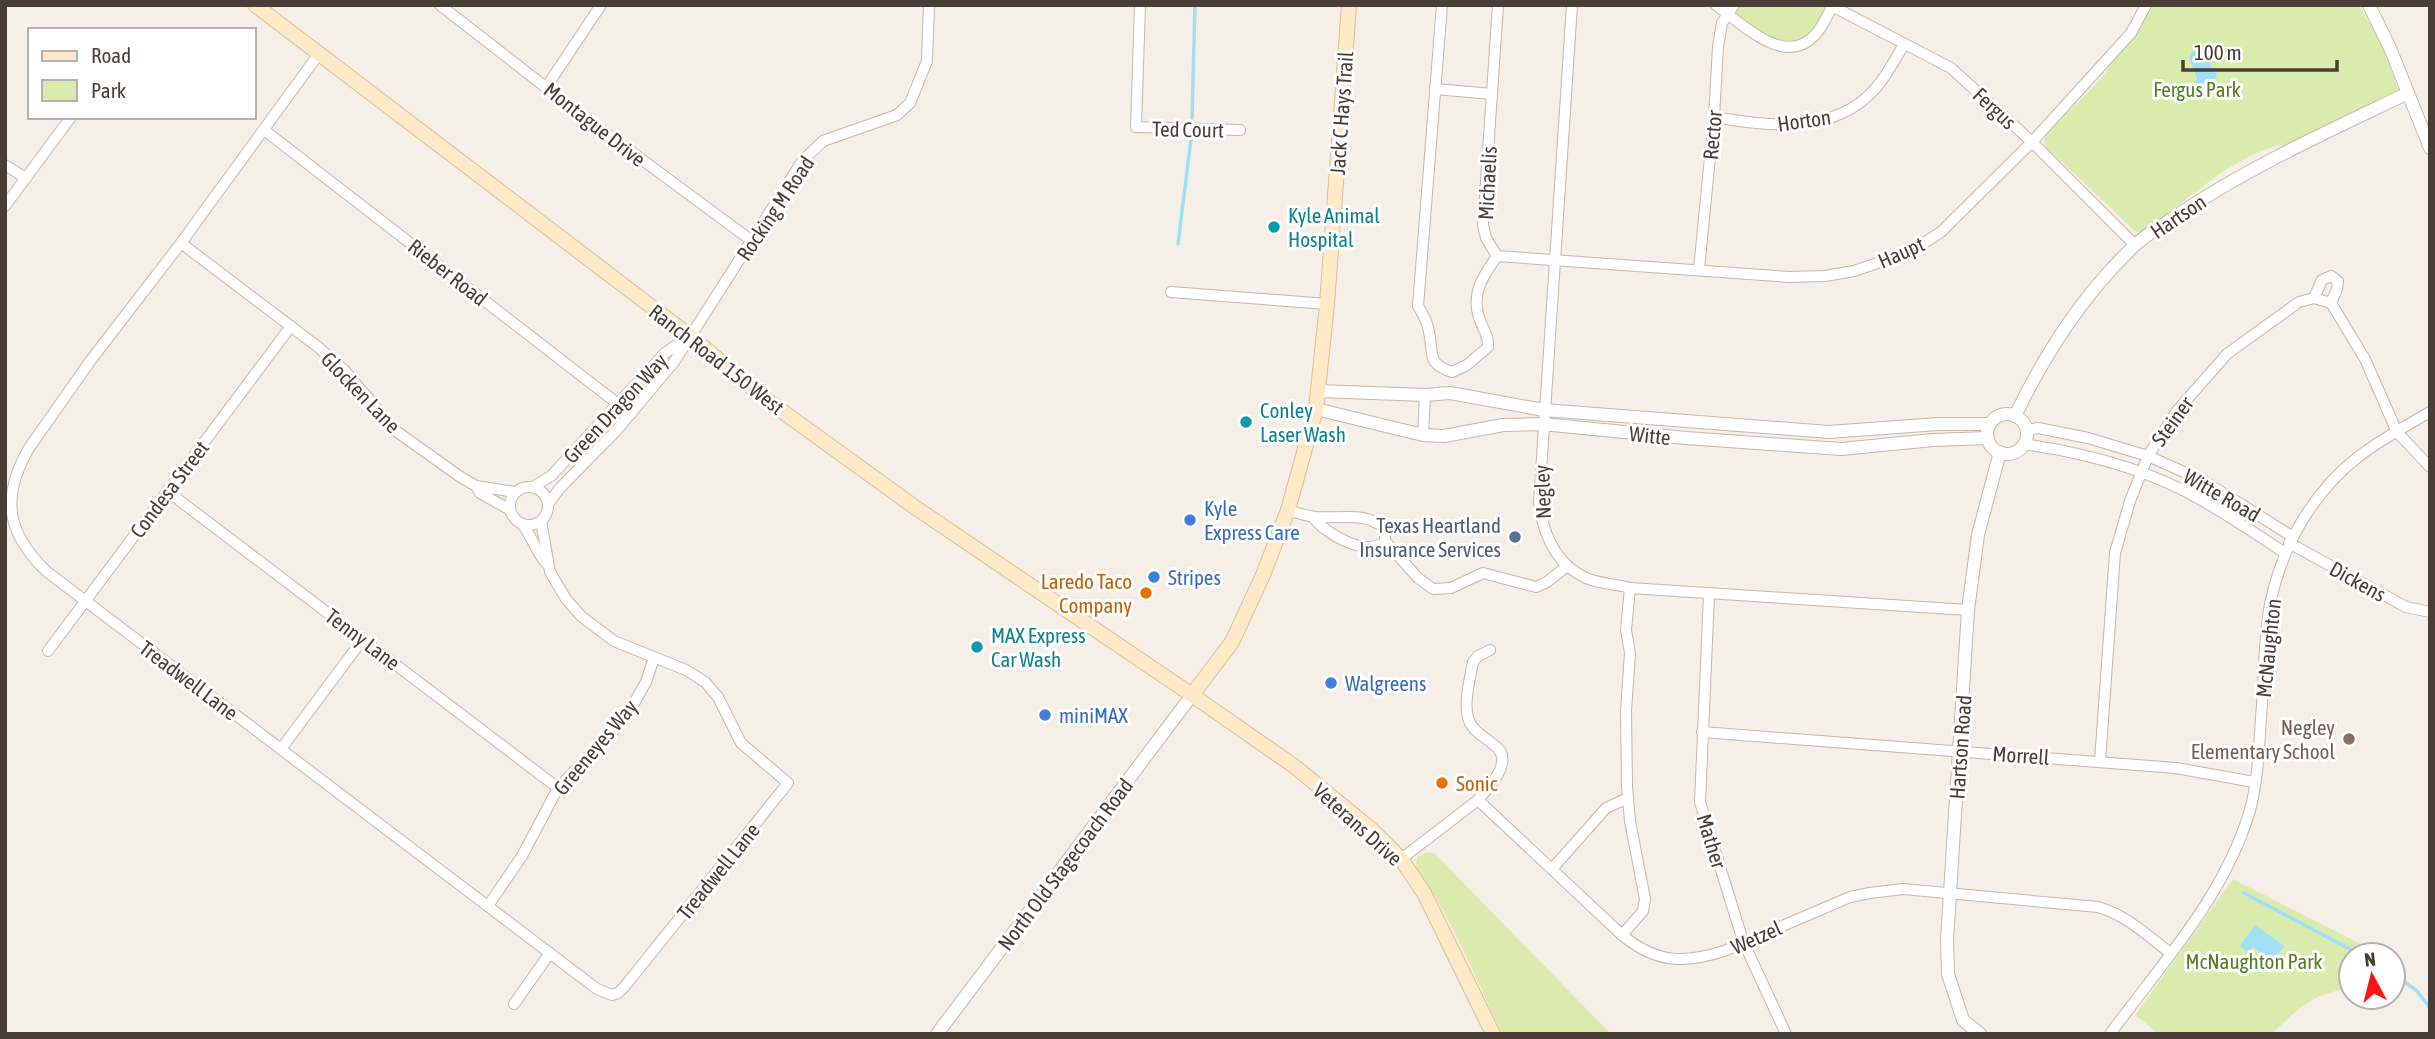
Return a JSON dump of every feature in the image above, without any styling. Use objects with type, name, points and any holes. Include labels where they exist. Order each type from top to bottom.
[{"type":"main road","name":"Ranch Road 150 West","points":[[255,5],[690,336],[768,401],[916,508],[1192,695]]},
{"type":"main road","name":"Jack C Hays Trail","points":[[1192,695],[1232,642],[1289,510],[1316,409],[1327,304],[1349,5]]},
{"type":"main road","name":"Veterans Drive","points":[[1192,695],[1294,766],[1372,830],[1401,859],[1424,893],[1493,1034]]},
{"type":"street","name":"Montague Drive","points":[[440,5],[752,241]]},
{"type":"street","points":[[547,86],[601,5]]},
{"type":"street","name":"Rocking M Road","points":[[690,336],[793,174],[823,141],[897,115],[910,103],[927,61],[929,5]]},
{"type":"street","name":"Ted Court","points":[[1140,5],[1136,127],[1240,130]]},
{"type":"street","points":[[1442,5],[1418,306],[1429,330],[1431,355],[1437,367],[1452,372],[1467,365],[1489,347],[1489,338],[1478,315],[1479,284],[1497,256]]},
{"type":"street","name":"Michaelis","points":[[1497,256],[1486,238],[1483,225],[1498,5]]},
{"type":"street","name":"Negley","points":[[1573,5],[1542,424],[1539,502],[1542,526],[1551,545],[1567,566],[1588,579],[1630,588],[1968,610]]},
{"type":"street","points":[[1716,5],[1731,9],[1768,42],[1783,47],[1798,47],[1815,35],[1831,6]]},
{"type":"street","name":"Haupt","points":[[1497,256],[1789,277],[1825,276],[1854,271],[1910,252],[1941,232],[2032,142],[2131,33],[2146,5]]},
{"type":"street","points":[[2369,5],[2390,48],[2430,148]]},
{"type":"street","name":"Fergus","points":[[1831,6],[1951,68],[2032,142],[2135,245]]},
{"type":"street","name":"Rector","points":[[1699,269],[1718,47],[1722,23],[1731,9]]},
{"type":"street","name":"Horton","points":[[1714,117],[1763,125],[1815,122],[1844,114],[1874,91],[1904,44]]},
{"type":"street","name":"Treadwell Lane","points":[[318,55],[181,243],[91,360],[29,448],[11,493],[18,535],[28,553],[46,571],[605,994],[618,993],[788,783],[741,743],[718,697],[705,682],[686,670],[654,658]]},
{"type":"street","points":[[1435,89],[1492,94]]},
{"type":"street","name":"Hartson","points":[[2015,416],[2035,374],[2084,299],[2135,245],[2209,194],[2255,167],[2408,93]]},
{"type":"street","points":[[5,206],[70,119]]},
{"type":"street","name":"Rieber Road","points":[[264,130],[631,414]]},
{"type":"street","points":[[5,165],[26,178]]},
{"type":"street","name":"Glocken Lane","points":[[181,243],[291,326],[344,370],[396,430],[476,486],[515,492]]},
{"type":"street","points":[[2331,303],[2338,281],[2331,276],[2322,280],[2314,299],[2331,303],[2365,359],[2397,432],[2430,467]]},
{"type":"street","points":[[1171,292],[1327,304]]},
{"type":"street","name":"Steiner","points":[[2100,761],[2115,553],[2130,501],[2148,456],[2176,412],[2227,354],[2291,307],[2314,299]]},
{"type":"street","name":"Condesa Street","points":[[48,652],[291,326]]},
{"type":"street","name":"Green Dragon Way","points":[[533,487],[551,476],[665,353],[690,336]]},
{"type":"street","name":"Green Dragon Way","points":[[548,504],[631,414],[674,362],[690,336]]},
{"type":"street","points":[[1450,393],[1452,372]]},
{"type":"street","name":"Witte","points":[[1319,391],[1450,393],[1544,410],[1829,432],[1938,424],[1990,424]]},
{"type":"street","points":[[1423,435],[1425,394]]},
{"type":"street","name":"Witte","points":[[1316,409],[1423,435],[1444,436],[1503,425],[1542,424],[1841,449],[1933,440],[1988,438]]},
{"type":"street","name":"McNaughton","points":[[2110,1034],[2201,914],[2232,860],[2250,808],[2270,607],[2289,544],[2316,499],[2335,477],[2358,456],[2430,412]]},
{"type":"street","points":[[1998,416],[2015,416],[2027,430],[2024,444],[2011,453],[1994,449],[1988,438],[1990,424],[1998,416]]},
{"type":"street","points":[[1774,444],[1776,428]]},
{"type":"street","name":"Witte Road","points":[[2027,430],[2038,428],[2088,438],[2148,456],[2204,481],[2289,544]]},
{"type":"street","points":[[1881,429],[1884,445]]},
{"type":"street","name":"Witte Road","points":[[2024,444],[2076,452],[2115,463],[2170,484],[2289,544]]},
{"type":"street","name":"Hartson Road","points":[[1980,1034],[1963,1020],[1948,974],[1947,940],[1968,610],[1978,534],[2000,452]]},
{"type":"street","name":"Glocken Lane","points":[[476,486],[480,492],[510,510]]},
{"type":"street","points":[[522,524],[535,524],[547,510],[548,504],[543,493],[533,487],[515,492],[510,510],[531,535],[556,584],[582,617],[614,641],[654,658]]},
{"type":"street","name":"Tenny Lane","points":[[167,491],[558,788]]},
{"type":"street","points":[[1289,510],[1313,517],[1360,517],[1377,521],[1385,529],[1385,541],[1418,578],[1433,589],[1451,588],[1483,573],[1536,587],[1567,566]]},
{"type":"street","points":[[1313,517],[1325,531],[1365,548],[1379,547],[1385,541]]},
{"type":"street","points":[[541,520],[547,551],[546,563]]},
{"type":"street","name":"Dickens","points":[[2289,544],[2406,607],[2430,612]]},
{"type":"street","points":[[1622,935],[1643,911],[1645,899],[1628,798],[1626,711],[1630,653],[1626,630],[1630,588]]},
{"type":"street","name":"Mather","points":[[1709,595],[1700,802],[1743,941],[1786,1034]]},
{"type":"street","points":[[281,749],[363,639]]},
{"type":"street","points":[[1401,859],[1478,800],[1499,776],[1503,758],[1498,747],[1475,730],[1469,722],[1467,711],[1473,662],[1490,650]]},
{"type":"street","name":"Greeneyes Way","points":[[488,906],[522,856],[558,788],[620,724],[646,682],[654,658]]},
{"type":"street","name":"North Old Stagecoach Road","points":[[937,1034],[1192,695]]},
{"type":"street","name":"Morrell","points":[[1702,732],[2100,761],[2176,768],[2254,782]]},
{"type":"street","points":[[1552,869],[1606,808],[1628,798]]},
{"type":"street","name":"Wetzel","points":[[1478,800],[1639,949],[1679,960],[1702,958],[1724,951],[1850,897],[1903,890],[2098,907],[2132,923],[2170,953]]},
{"type":"street","points":[[514,1004],[550,953]]},
{"type":"green space","points":[[1736,5],[1829,5],[1815,35],[1783,46],[1729,13]]},
{"type":"green space","name":"Fergus Park","points":[[2152,5],[2359,5],[2382,45],[2398,89],[2396,93],[2292,143],[2250,156],[2222,172],[2141,233],[2135,231],[2046,147],[2044,141],[2046,134],[2101,79]]},
{"type":"green space","points":[[1434,853],[1611,1034],[1502,1034],[1452,927],[1416,867],[1417,857]]},
{"type":"green space","name":"McNaughton Park","points":[[2233,879],[2355,941],[2337,941],[2337,992],[2307,1003],[2272,1034],[2159,1034],[2135,1015]]},
{"type":"water","points":[[2200,49],[2208,53],[2211,66],[2217,75],[2208,90],[2200,92],[2196,89],[2197,78],[2189,58],[2192,52]]},
{"type":"water","points":[[2255,925],[2284,946],[2273,961],[2253,947],[2248,953],[2240,946]]},
{"type":"waterway","points":[[1192,118],[1195,5]]},
{"type":"waterway","points":[[1178,244],[1191,139]]},
{"type":"waterway","points":[[2244,893],[2337,942]]},
{"type":"waterway","points":[[2407,984],[2417,991],[2430,1008]]},
{"type":"place","name":"Kyle Animal Hospital","points":[[1274,227]]},
{"type":"place","name":"Conley Laser Wash","points":[[1246,422]]},
{"type":"place","name":"Kyle Express Care","points":[[1190,520]]},
{"type":"place","name":"Texas Heartland Insurance Services","points":[[1515,537]]},
{"type":"place","name":"Stripes","points":[[1154,577]]},
{"type":"place","name":"Laredo Taco Company","points":[[1146,593]]},
{"type":"place","name":"MAX Express Car Wash","points":[[977,647]]},
{"type":"place","name":"Walgreens","points":[[1331,683]]},
{"type":"place","name":"miniMAX","points":[[1045,715]]},
{"type":"place","name":"Negley Elementary School","points":[[2349,739]]},
{"type":"place","name":"Sonic","points":[[1442,783]]}]
